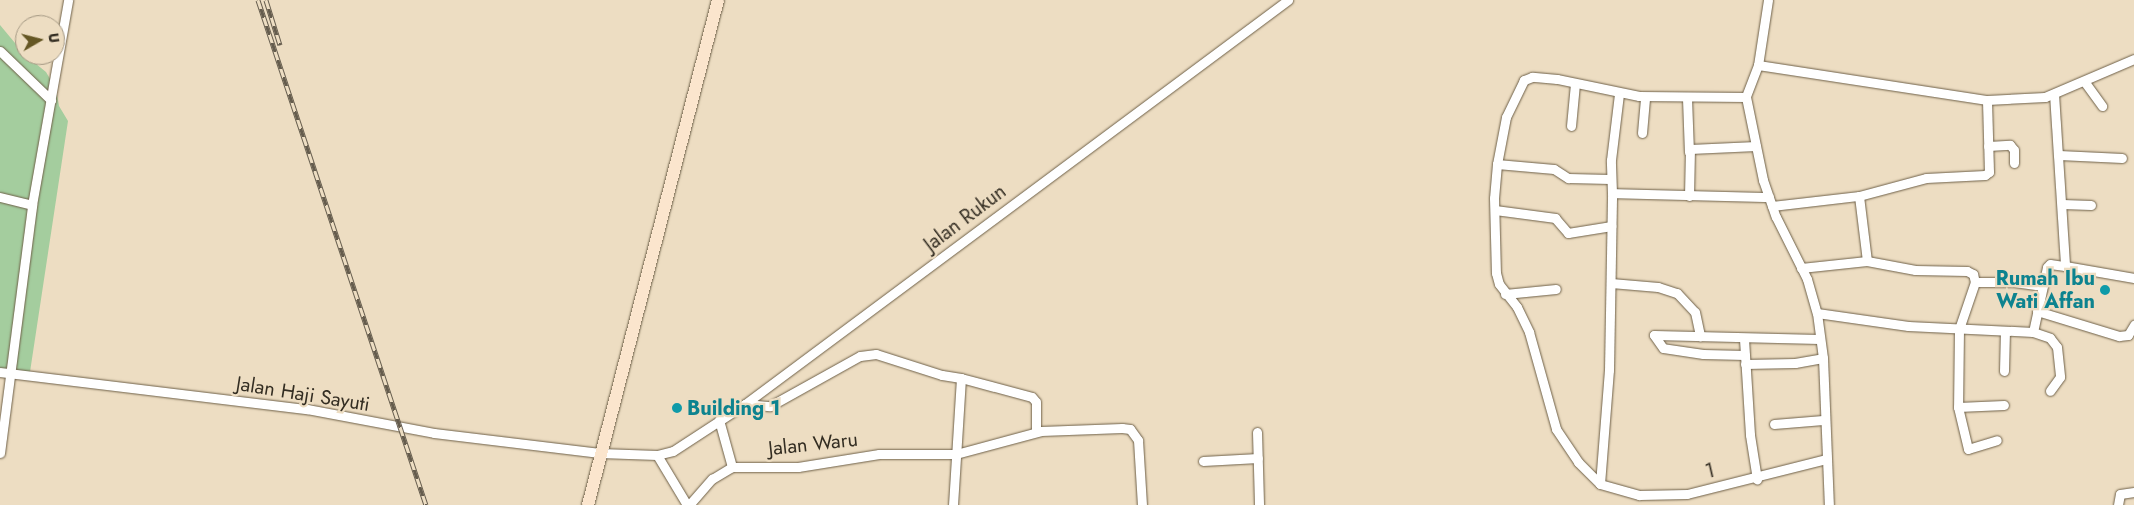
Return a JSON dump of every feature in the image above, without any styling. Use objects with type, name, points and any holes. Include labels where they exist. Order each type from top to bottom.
[{"type":"main road","points":[[588,505],[718,0]]},
{"type":"street","points":[[0,453],[12,373],[32,205],[52,100],[68,0]]},
{"type":"street","name":"Jalan Rukun","points":[[658,454],[684,446],[719,420],[745,404],[1288,0]]},
{"type":"street","points":[[1768,0],[1758,65],[1746,98],[1771,202],[1801,268],[1817,313],[1819,340],[1823,358],[1823,420],[1829,505]]},
{"type":"street","points":[[0,51],[52,100]]},
{"type":"street","points":[[1758,65],[1987,100],[2054,94],[2134,59]]},
{"type":"street","points":[[1600,484],[1578,462],[1556,429],[1529,332],[1517,308],[1505,294],[1496,273],[1497,164],[1506,117],[1524,80],[1538,77],[1619,94],[1645,97],[1746,98]]},
{"type":"street","points":[[2084,81],[2102,106]]},
{"type":"street","points":[[1571,126],[1575,84]]},
{"type":"street","points":[[1600,484],[1609,378],[1612,193],[1610,179],[1619,94]]},
{"type":"street","points":[[2054,94],[2065,266]]},
{"type":"street","points":[[1642,132],[1645,97]]},
{"type":"street","points":[[1688,98],[1689,196]]},
{"type":"street","points":[[1612,193],[1771,202],[1859,196],[1926,178],[1985,175],[1989,172],[1987,100]]},
{"type":"street","points":[[1988,146],[2010,145],[2014,150],[2014,163]]},
{"type":"street","points":[[1689,152],[1696,147],[1756,146]]},
{"type":"street","points":[[2059,155],[2122,158]]},
{"type":"street","points":[[1497,164],[1554,169],[1568,178],[1610,179]]},
{"type":"street","points":[[1859,196],[1867,261]]},
{"type":"street","points":[[0,197],[32,205]]},
{"type":"street","points":[[2062,204],[2091,205]]},
{"type":"street","points":[[1496,210],[1555,218],[1568,234],[1611,226]]},
{"type":"street","points":[[1801,268],[1867,261],[1915,270],[1967,271],[1973,274],[1975,282],[1959,329],[1958,407],[1968,449],[1997,440]]},
{"type":"street","points":[[2033,332],[2036,311],[2050,264],[2134,278]]},
{"type":"street","points":[[1975,282],[2014,282],[2043,286]]},
{"type":"street","points":[[1611,283],[1658,287],[1677,293],[1695,312],[1700,336]]},
{"type":"street","points":[[1505,294],[1556,290]]},
{"type":"street","points":[[2036,311],[2119,336],[2128,335],[2134,325]]},
{"type":"street","points":[[1817,313],[1908,326],[2033,332],[2050,338],[2057,347],[2060,377],[2050,391]]},
{"type":"street","points":[[2004,371],[2005,331]]},
{"type":"street","points":[[1819,340],[1654,335],[1663,348],[1703,354],[1795,363],[1823,358]]},
{"type":"street","points":[[1744,339],[1750,435],[1757,479]]},
{"type":"street","points":[[745,404],[770,406],[860,356],[876,354],[942,375],[961,378],[1032,397],[1036,402],[1036,432]]},
{"type":"street","name":"Jalan Haji Sayuti","points":[[0,372],[306,409],[434,434],[600,453],[658,454]]},
{"type":"street","points":[[954,505],[961,378]]},
{"type":"street","points":[[1958,407],[2004,405]]},
{"type":"street","points":[[719,420],[732,468]]},
{"type":"street","points":[[1774,424],[1823,420]]},
{"type":"street","name":"Jalan Waru","points":[[688,505],[712,478],[732,468],[798,467],[879,454],[956,454],[1036,432],[1130,429],[1138,440],[1142,505]]},
{"type":"street","points":[[1257,432],[1258,505]]},
{"type":"street","points":[[658,454],[688,505]]},
{"type":"street","points":[[1203,461],[1258,458]]},
{"type":"street","name":"1","points":[[1600,484],[1620,491],[1664,497],[1757,479],[1826,459]]},
{"type":"street","points":[[2118,505],[2120,494],[2134,492]]},
{"type":"green space","points":[[0,25],[15,43],[15,65],[37,65],[46,72],[56,89],[59,106],[68,121],[30,372],[0,370]]},
{"type":"railway","points":[[258,0],[426,505]]},
{"type":"railway","points":[[266,0],[280,45]]},
{"type":"place","name":"Rumah Ibu Wati Affan","points":[[2105,290]]},
{"type":"place","name":"Building 1","points":[[677,408]]}]
